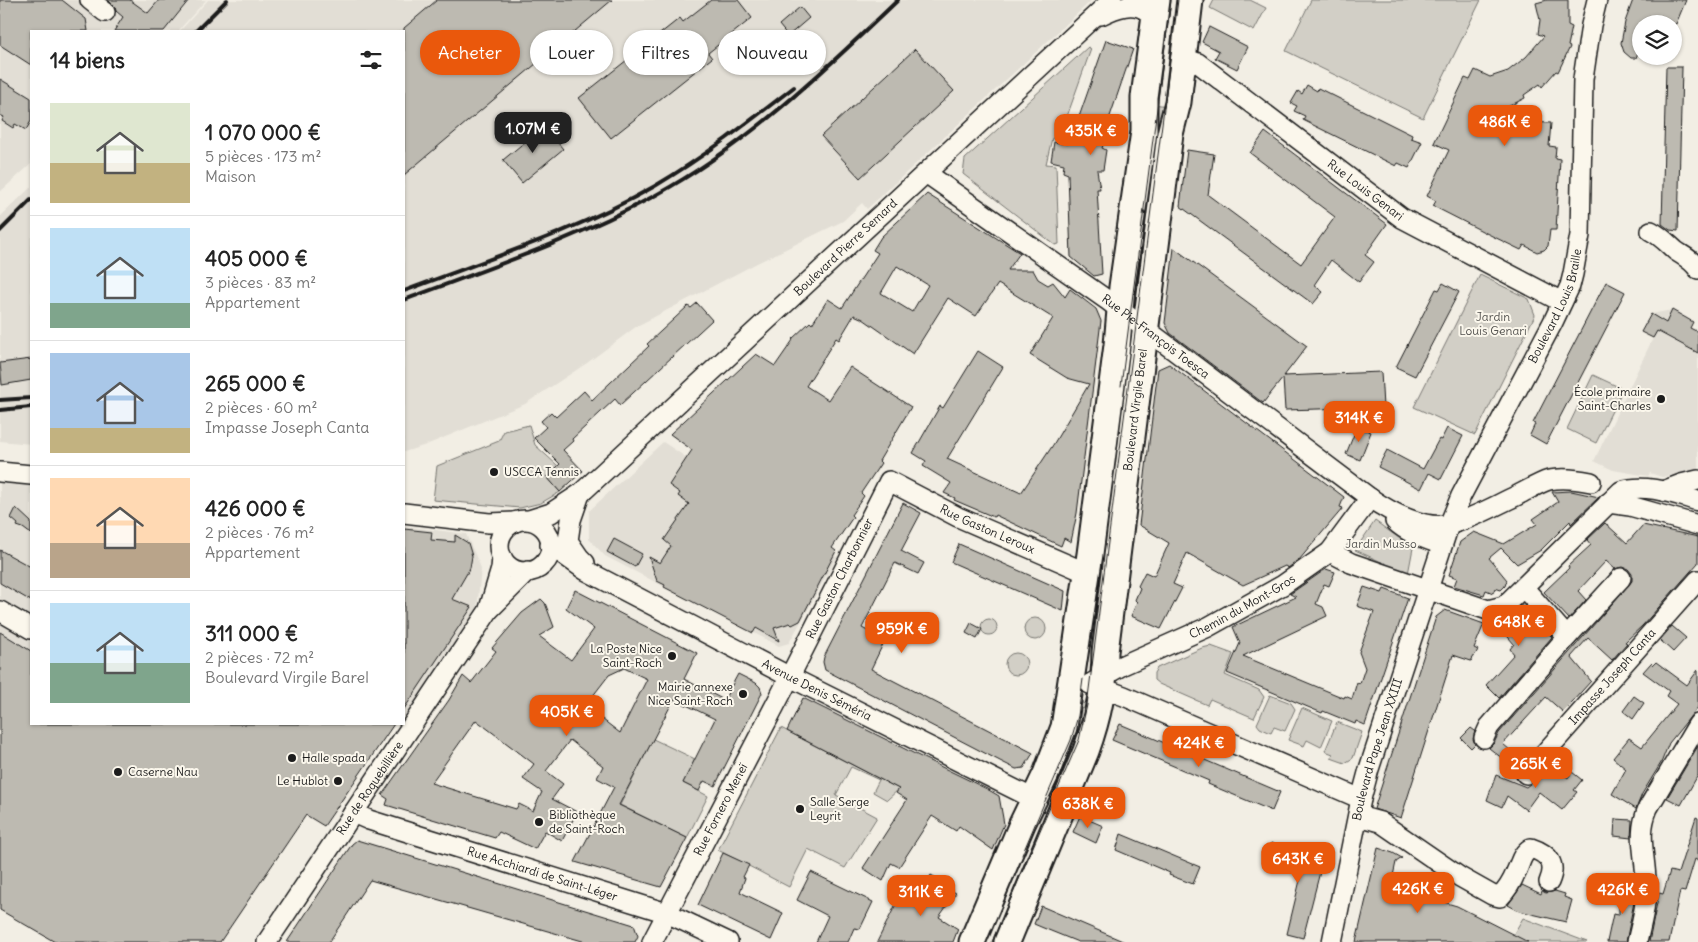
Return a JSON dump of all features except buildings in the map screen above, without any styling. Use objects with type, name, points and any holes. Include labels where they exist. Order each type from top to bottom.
[{"type":"main road","name":"Boulevard Virgile Barel","points":[[1007,942],[1062,813],[1092,736],[1105,652],[1170,134],[1178,102],[1190,0]]},
{"type":"main road","points":[[972,942],[1046,774],[1064,726],[1087,573],[1116,354],[1120,309],[1144,131],[1144,97],[1156,11]]},
{"type":"main road","points":[[1034,799],[1062,813]]},
{"type":"street","points":[[90,0],[105,12]]},
{"type":"street","name":"Boulevard Pierre Semard","points":[[522,521],[550,513],[580,494],[1112,0]]},
{"type":"street","name":"Boulevard Louis Braille","points":[[1428,590],[1449,525],[1461,496],[1562,302],[1573,274],[1580,236],[1584,79],[1591,25],[1597,0]]},
{"type":"street","points":[[1091,19],[1122,5],[1138,6],[1148,12],[1156,11]]},
{"type":"street","name":"Rue Louis Genari","points":[[1183,58],[1198,64],[1402,218],[1562,302]]},
{"type":"street","name":"Rue Pie-François Toesca","points":[[926,173],[1120,309],[1376,502]]},
{"type":"street","points":[[1650,231],[1695,265]]},
{"type":"street","points":[[0,472],[30,475]]},
{"type":"street","points":[[1376,502],[1412,520],[1426,524],[1449,525],[1470,518],[1549,480],[1568,478],[1591,482]]},
{"type":"street","points":[[1663,491],[1698,480]]},
{"type":"street","name":"Rue Gaston Leroux","points":[[889,481],[958,518],[1087,573]]},
{"type":"street","name":"Rue Gaston Charbonnier","points":[[790,677],[889,481]]},
{"type":"street","points":[[1330,552],[1351,563],[1488,610],[1504,606],[1614,497],[1634,487],[1663,491],[1698,501]]},
{"type":"street","name":"Boulevard Pierre Semard","points":[[550,543],[558,526],[580,494]]},
{"type":"street","name":"Avenue Denis Séméria","points":[[580,494],[571,520],[568,541],[593,574]]},
{"type":"street","points":[[1614,497],[1630,506],[1698,525]]},
{"type":"street","points":[[1376,502],[1400,526],[1442,546]]},
{"type":"street","name":"Chemin du Mont-Gros","points":[[1100,682],[1123,665],[1208,628],[1284,585],[1330,552],[1376,502]]},
{"type":"street","points":[[405,513],[489,523],[522,521],[543,527],[550,543],[548,556],[535,568],[520,571],[512,568],[486,535],[460,521]]},
{"type":"street","points":[[500,552],[501,535],[504,529],[522,521]]},
{"type":"street","name":"Avenue Denis Séméria","points":[[550,543],[593,574],[790,677],[1034,799]]},
{"type":"street","name":"Rue de Roquebillière","points":[[489,610],[499,579],[500,552]]},
{"type":"street","name":"Avenue Denis Séméria","points":[[535,568],[560,566],[593,574]]},
{"type":"street","name":"Rue de Roquebillière","points":[[267,942],[489,610],[535,568]]},
{"type":"street","points":[[1484,738],[1489,727],[1620,578]]},
{"type":"street","name":"Impasse Joseph Canta","points":[[1526,774],[1698,580]]},
{"type":"street","points":[[1524,588],[1567,637]]},
{"type":"street","name":"Boulevard Pape Jean XXIII","points":[[1332,942],[1369,769],[1428,590]]},
{"type":"street","points":[[0,611],[30,628]]},
{"type":"street","points":[[1074,660],[1076,674],[1100,682],[1360,808],[1492,896],[1500,897],[1508,889],[1521,859],[1525,852],[1531,848],[1543,852],[1553,865],[1554,872],[1549,882]]},
{"type":"street","name":"Rue Fornero Meneï","points":[[652,942],[790,677]]},
{"type":"street","points":[[1638,942],[1646,907],[1646,879],[1641,841],[1642,820],[1698,724]]},
{"type":"street","name":"Rue Acchiardi de Saint-Léger","points":[[353,813],[369,820],[668,913],[728,942]]},
{"type":"shaded area","points":[[0,0],[206,0],[179,30],[30,30],[30,165],[0,192]]},
{"type":"shaded area","points":[[208,0],[1092,0],[867,209],[862,203],[843,221],[757,263],[637,326],[587,363],[525,404],[426,445],[405,452],[405,30],[181,30]]},
{"type":"shaded area","points":[[30,188],[30,444],[0,441],[0,217]]},
{"type":"shaded area","name":"École primaire Saint-Charles","points":[[1672,310],[1693,322],[1690,328],[1698,332],[1698,470],[1662,477],[1650,473],[1648,476],[1613,470],[1594,461],[1653,338],[1641,332],[1651,314]]},
{"type":"shaded area","points":[[663,442],[837,557],[789,643],[779,646],[605,556],[589,539],[589,511]]},
{"type":"shaded area","points":[[0,482],[30,485],[30,657],[0,633]]},
{"type":"shaded area","points":[[405,526],[466,534],[481,568],[477,610],[405,718]]},
{"type":"green space","points":[[1214,0],[1250,0],[1266,8],[1254,31],[1210,8]]},
{"type":"green space","points":[[1311,0],[1481,0],[1423,118],[1286,51]]},
{"type":"green space","points":[[1088,47],[1091,49],[1059,139],[1052,138],[1046,164],[1056,165],[1059,244],[1055,245],[963,174],[965,159]]},
{"type":"green space","points":[[1153,104],[1168,106],[1145,286],[1129,284]]},
{"type":"green space","name":"Jardin Louis Genari","points":[[1480,275],[1529,299],[1535,315],[1475,435],[1414,407]]},
{"type":"green space","points":[[1122,350],[1136,352],[1098,647],[1085,646]]},
{"type":"green space","points":[[1593,375],[1623,389],[1596,443],[1567,429]]},
{"type":"green space","name":"USCCA Tennis","points":[[529,425],[535,445],[558,466],[547,477],[560,492],[541,503],[520,508],[433,500],[437,466],[499,441],[504,431]]},
{"type":"green space","name":"Jardin Musso","points":[[1375,521],[1413,548],[1408,574],[1355,550]]},
{"type":"green space","points":[[1035,618],[1043,621],[1046,629],[1043,637],[1035,640],[1027,637],[1024,629],[1027,621]]},
{"type":"green space","points":[[989,619],[997,627],[989,635],[981,627]]},
{"type":"green space","points":[[1211,646],[1233,654],[1225,675],[1259,690],[1264,697],[1254,718],[1210,699],[1207,705],[1154,680],[1154,673],[1157,668],[1202,648]]},
{"type":"green space","points":[[1016,653],[1024,656],[1027,664],[1024,672],[1016,675],[1008,672],[1005,664],[1008,656]]},
{"type":"green space","points":[[1270,695],[1291,703],[1295,709],[1285,731],[1274,727],[1271,733],[1260,728],[1257,724]]},
{"type":"green space","points":[[1077,701],[1091,706],[1068,780],[1053,774]]},
{"type":"green space","points":[[1302,708],[1332,721],[1321,747],[1307,740],[1304,746],[1288,740]]},
{"type":"green space","points":[[1337,722],[1362,732],[1353,758],[1345,763],[1331,758],[1333,754],[1325,751]]},
{"type":"green space","name":"Salle Serge Leyrit","points":[[781,728],[899,789],[887,800],[873,792],[879,780],[851,767],[836,795],[877,817],[845,868],[808,849],[789,887],[718,850]]},
{"type":"green space","points":[[653,739],[695,759],[683,783],[708,796],[687,838],[620,805]]},
{"type":"green space","points":[[1523,918],[1587,942],[1509,942]]},
{"type":"tram line","points":[[1121,386],[1171,0]]},
{"type":"tram line","points":[[992,942],[1079,740],[1087,705],[1178,0]]},
{"type":"tram line","points":[[1022,855],[1071,740],[1078,716],[1083,679]]},
{"type":"railway","points":[[197,30],[227,0]]},
{"type":"railway","points":[[405,300],[564,239],[626,211],[689,175],[722,154],[783,106],[898,0]]},
{"type":"railway","points":[[405,291],[563,231],[625,202],[655,186],[709,151],[794,87]]},
{"type":"railway","points":[[0,231],[30,201]]},
{"type":"railway","points":[[0,400],[30,398]]},
{"type":"railway","points":[[0,410],[30,407]]},
{"type":"place","name":"École primaire Saint-Charles","points":[[1661,399]]},
{"type":"place","name":"USCCA Tennis","points":[[494,472]]},
{"type":"place","name":"La Poste Nice Saint-Roch","points":[[672,656]]},
{"type":"place","name":"Mairie annexe Nice Saint-Roch","points":[[743,694]]},
{"type":"place","name":"Halle spada","points":[[292,758]]},
{"type":"place","name":"Caserne Nau","points":[[118,772]]},
{"type":"place","name":"Le Hublot","points":[[338,781]]},
{"type":"place","name":"Salle Serge Leyrit","points":[[800,809]]},
{"type":"place","name":"Bibliothèque de Saint-Roch","points":[[539,822]]}]
